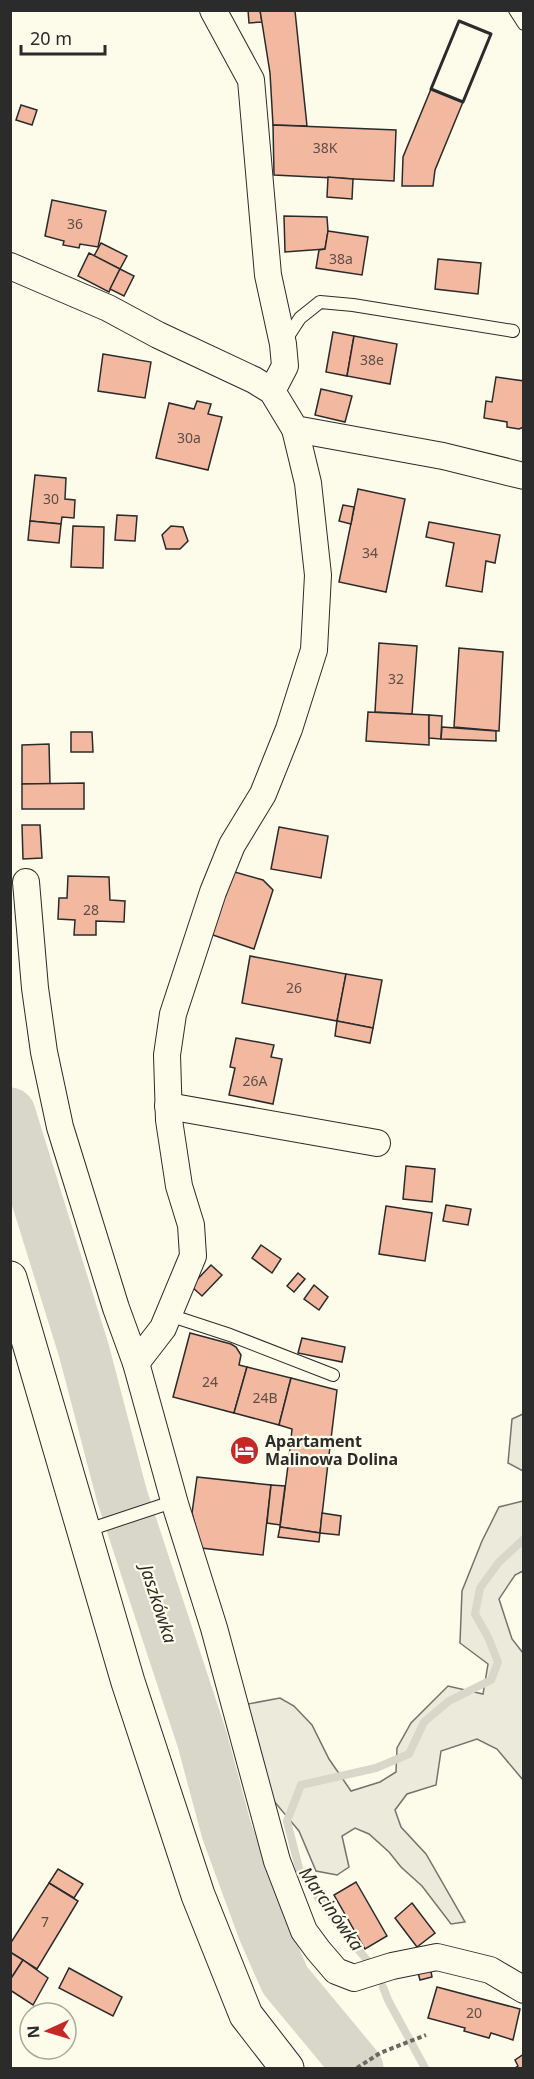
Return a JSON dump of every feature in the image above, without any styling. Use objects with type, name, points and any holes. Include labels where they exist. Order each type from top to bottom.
[{"type":"street","points":[[213,10],[251,80],[268,275],[284,344],[285,366],[272,391]]},
{"type":"street","points":[[10,266],[108,308],[272,391],[295,429],[308,483],[318,575],[314,650],[289,729],[263,794],[232,845],[213,892],[173,1014],[166,1055],[168,1106],[180,1186],[191,1225],[193,1256],[163,1328],[136,1363]]},
{"type":"street","points":[[295,429],[443,456],[524,476]]},
{"type":"street","points":[[26,882],[44,1052],[60,1127],[116,1308],[136,1363],[163,1505],[214,1628],[277,1861],[304,1931],[336,1971],[354,1978],[392,1966],[437,1957],[490,1970],[524,1990]]},
{"type":"street","points":[[168,1106],[378,1143]]},
{"type":"street","points":[[10,1278],[94,1528],[128,1682],[198,1895],[246,2015],[287,2068]]},
{"type":"lane","points":[[515,10],[524,24]]},
{"type":"lane","points":[[284,344],[300,318],[320,302],[353,305],[513,331]]},
{"type":"lane","points":[[169,1315],[230,1335],[333,1376]]},
{"type":"lane","points":[[94,1528],[163,1505]]},
{"type":"path","points":[[357,2068],[380,2053],[426,2035]]},
{"type":"shaded area","points":[[523,1414],[523,1471],[508,1463],[512,1419]]},
{"type":"shaded area","points":[[523,1501],[523,1571],[515,1575],[499,1599],[512,1639],[523,1653],[523,1780],[497,1749],[477,1739],[441,1751],[436,1785],[407,1794],[395,1810],[401,1827],[426,1854],[465,1922],[451,1924],[422,1886],[401,1867],[389,1852],[369,1834],[355,1828],[342,1836],[349,1867],[337,1875],[316,1871],[299,1831],[273,1800],[256,1744],[248,1704],[280,1698],[294,1706],[312,1725],[329,1759],[351,1791],[380,1782],[396,1772],[397,1748],[411,1723],[448,1686],[483,1694],[488,1664],[460,1643],[462,1591],[482,1541],[499,1507]]},
{"type":"building","points":[[248,10],[260,10],[262,22],[249,23]]},
{"type":"building","points":[[260,10],[295,11],[307,126],[273,125],[270,73]]},
{"type":"building","points":[[431,89],[463,102],[435,170],[433,186],[402,186],[403,157]]},
{"type":"building","points":[[21,105],[37,110],[32,125],[16,120]]},
{"type":"building","points":[[273,125],[396,130],[394,181],[274,175]]},
{"type":"building","points":[[328,177],[353,179],[352,199],[327,197]]},
{"type":"building","points":[[52,200],[106,211],[98,247],[80,244],[79,248],[63,245],[64,241],[45,236]]},
{"type":"building","points":[[284,216],[327,217],[328,231],[325,249],[285,252]]},
{"type":"building","points":[[328,231],[368,237],[362,275],[316,268],[319,250],[325,249]]},
{"type":"building","points":[[101,243],[127,256],[120,269],[94,256]]},
{"type":"building","points":[[89,253],[120,269],[109,292],[78,276]]},
{"type":"building","points":[[438,259],[481,263],[478,294],[435,289]]},
{"type":"building","points":[[120,269],[134,276],[124,296],[110,289]]},
{"type":"building","points":[[333,332],[354,336],[347,376],[326,372]]},
{"type":"building","points":[[354,336],[397,344],[390,384],[347,376]]},
{"type":"building","points":[[103,354],[151,362],[145,398],[98,391]]},
{"type":"building","points":[[496,377],[524,381],[524,427],[519,429],[507,427],[507,422],[484,418],[486,401],[492,402]]},
{"type":"building","points":[[321,389],[352,396],[345,422],[315,415]]},
{"type":"building","points":[[197,401],[211,404],[208,414],[222,417],[208,470],[156,458],[169,403],[194,409]]},
{"type":"building","points":[[35,475],[66,478],[65,499],[75,500],[74,518],[62,517],[61,524],[30,521]]},
{"type":"building","points":[[358,489],[405,499],[386,592],[339,582]]},
{"type":"building","points":[[343,505],[354,507],[351,524],[339,521]]},
{"type":"building","points":[[117,515],[137,516],[135,541],[115,540]]},
{"type":"building","points":[[30,521],[61,524],[59,543],[28,540]]},
{"type":"building","points":[[429,522],[500,535],[495,563],[486,561],[482,592],[446,586],[454,543],[426,537]]},
{"type":"building","points":[[73,526],[104,527],[103,568],[71,567]]},
{"type":"building","points":[[171,526],[183,527],[188,541],[180,549],[166,549],[162,535]]},
{"type":"building","points":[[379,643],[417,646],[412,714],[375,712]]},
{"type":"building","points":[[459,648],[503,652],[499,731],[454,727]]},
{"type":"building","points":[[368,712],[429,715],[429,745],[366,741]]},
{"type":"building","points":[[429,715],[442,716],[441,739],[429,738]]},
{"type":"building","points":[[442,727],[496,731],[496,741],[441,739]]},
{"type":"building","points":[[71,732],[92,732],[93,752],[71,752]]},
{"type":"building","points":[[49,744],[50,784],[22,784],[22,745]]},
{"type":"building","points":[[84,783],[84,809],[22,809],[22,784]]},
{"type":"building","points":[[22,825],[40,825],[42,858],[23,859]]},
{"type":"building","points":[[279,827],[328,836],[321,878],[271,869]]},
{"type":"building","points":[[231,871],[263,880],[273,890],[254,949],[210,934]]},
{"type":"building","points":[[68,876],[109,877],[110,900],[125,901],[124,922],[96,921],[96,935],[74,935],[75,920],[58,919],[59,898],[67,898]]},
{"type":"building","points":[[250,956],[346,974],[337,1021],[242,1003]]},
{"type":"building","points":[[346,974],[382,980],[373,1028],[337,1021]]},
{"type":"building","points":[[337,1021],[373,1028],[370,1043],[335,1036]]},
{"type":"building","points":[[236,1038],[274,1045],[271,1057],[282,1059],[273,1104],[229,1095],[235,1068],[230,1067]]},
{"type":"building","points":[[406,1166],[435,1169],[432,1202],[403,1199]]},
{"type":"building","points":[[446,1205],[471,1209],[468,1225],[443,1221]]},
{"type":"building","points":[[386,1206],[432,1213],[425,1261],[379,1254]]},
{"type":"building","points":[[261,1245],[281,1259],[272,1273],[252,1258]]},
{"type":"building","points":[[211,1265],[222,1275],[202,1296],[191,1286]]},
{"type":"building","points":[[298,1273],[305,1279],[294,1292],[287,1286]]},
{"type":"building","points":[[314,1285],[328,1297],[319,1310],[304,1299]]},
{"type":"building","points":[[190,1333],[231,1344],[241,1355],[239,1365],[247,1367],[234,1413],[173,1397]]},
{"type":"building","points":[[302,1338],[345,1347],[342,1362],[298,1353]]},
{"type":"building","points":[[247,1367],[291,1378],[279,1425],[234,1413]]},
{"type":"building","points":[[291,1378],[337,1390],[328,1463],[289,1458],[292,1429],[279,1425]]},
{"type":"building","points":[[289,1458],[328,1463],[320,1533],[280,1527]]},
{"type":"building","points":[[197,1477],[271,1485],[263,1555],[201,1548],[192,1513]]},
{"type":"building","points":[[271,1485],[285,1486],[280,1525],[267,1523]]},
{"type":"building","points":[[322,1513],[341,1516],[339,1535],[320,1533]]},
{"type":"building","points":[[280,1527],[320,1533],[319,1542],[278,1537]]},
{"type":"building","points":[[58,1869],[83,1884],[74,1898],[49,1883]]},
{"type":"building","points":[[356,1882],[387,1936],[365,1949],[334,1895]]},
{"type":"building","points":[[49,1883],[78,1901],[37,1969],[10,1952],[10,1944]]},
{"type":"building","points":[[412,1903],[435,1933],[417,1947],[395,1918]]},
{"type":"building","points":[[10,1952],[23,1960],[10,1980]]},
{"type":"building","points":[[23,1960],[48,1978],[35,2001],[27,2001],[10,1990],[10,1980]]},
{"type":"building","points":[[430,1966],[432,1977],[420,1980],[417,1969]]},
{"type":"building","points":[[69,1968],[122,1997],[113,2016],[59,1988]]},
{"type":"building","points":[[437,1987],[520,2009],[513,2040],[491,2033],[489,2038],[464,2031],[465,2028],[428,2018]]},
{"type":"building","points":[[524,2054],[524,2068],[515,2068],[518,2066],[515,2060]]},
{"type":"waterway","name":"Jaszkówka","points":[[10,1113],[84,1351],[122,1496],[202,1739],[227,1832],[263,1930],[285,1980],[358,2068]]},
{"type":"waterway","name":"Marcinówka","points":[[367,1960],[339,1927],[300,1872],[287,1821],[301,1785],[376,1768],[409,1754],[424,1722],[449,1701],[491,1680],[498,1662],[475,1614],[480,1588],[499,1562],[524,1539]]},
{"type":"waterway","name":"Marcinówka","points":[[383,1987],[425,2068]]},
{"type":"wall","points":[[459,21],[491,34],[463,102],[431,89],[459,21]]},
{"type":"place","name":"Apartament Malinowa Dolina","points":[[244,1450]]}]
